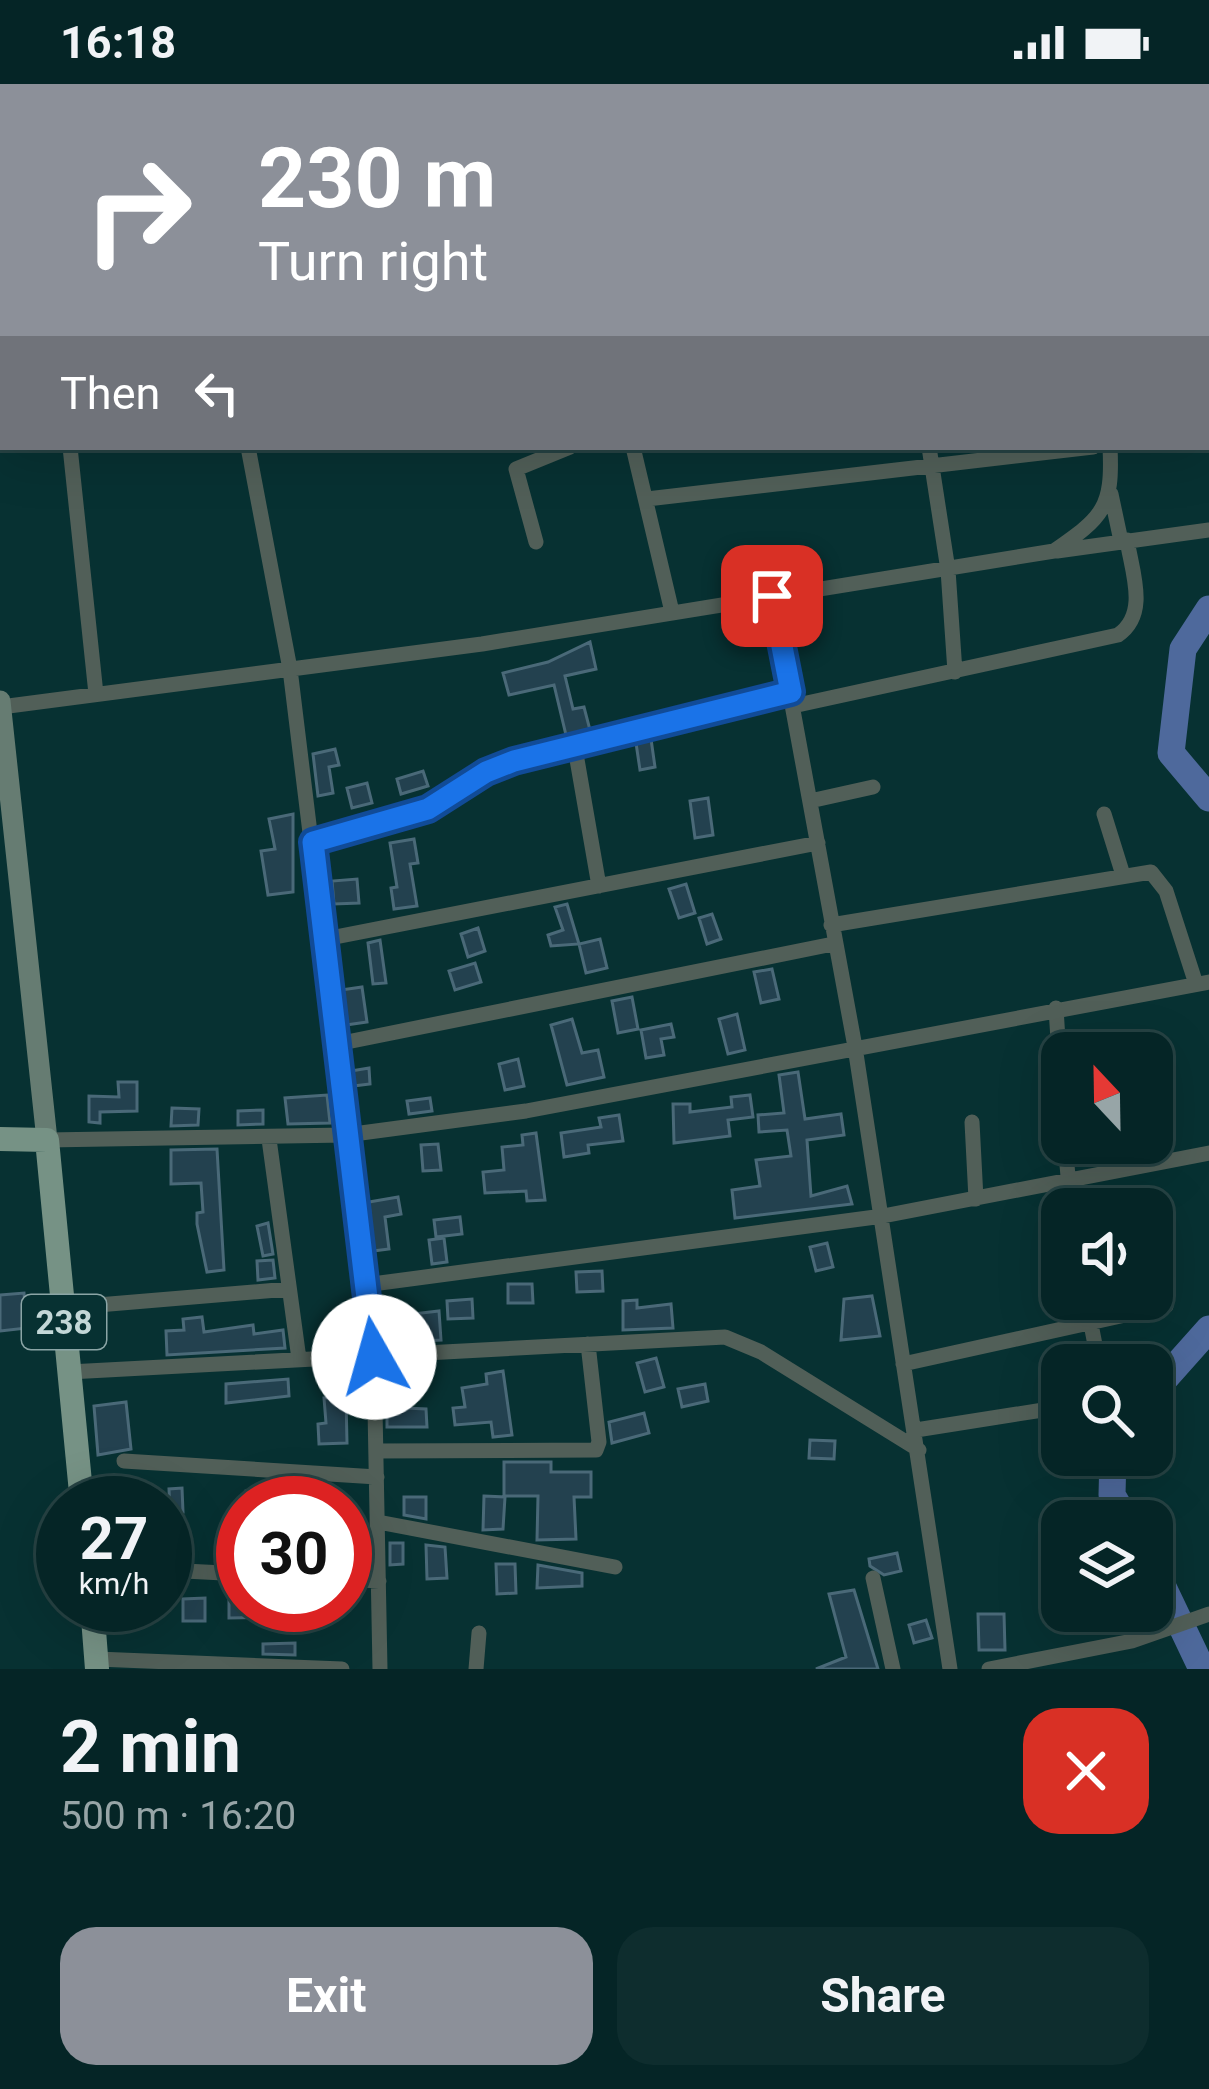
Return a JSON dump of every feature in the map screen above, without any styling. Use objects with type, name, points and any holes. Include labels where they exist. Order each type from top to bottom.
[{"type":"main road","points":[[0,704],[47,1140],[0,1139]]},
{"type":"main road","name":"238","points":[[47,1140],[79,1476]]},
{"type":"main road","points":[[94,1632],[97,1664]]},
{"type":"street","points":[[70,450],[96,694]]},
{"type":"street","points":[[249,450],[290,669],[374,1357],[380,1669]]},
{"type":"street","points":[[536,542],[516,470],[563,450]]},
{"type":"street","points":[[634,450],[672,612]]},
{"type":"street","points":[[929,450],[948,570],[955,672]]},
{"type":"street","points":[[647,499],[1069,450]]},
{"type":"street","points":[[313,842],[428,809],[494,768],[792,699],[1077,648],[1126,630],[1136,610],[1112,494],[1110,450]]},
{"type":"street","points":[[1054,551],[1094,521],[1112,494]]},
{"type":"street","points":[[0,704],[290,669],[1209,530]]},
{"type":"street","points":[[772,596],[855,1047],[950,1669]]},
{"type":"street","points":[[575,748],[599,886]]},
{"type":"street","points":[[810,801],[873,787]]},
{"type":"street","points":[[1104,814],[1123,875]]},
{"type":"street","points":[[325,940],[818,843]]},
{"type":"street","points":[[47,1140],[346,1136],[526,1111],[1203,983],[1161,880],[1147,872],[831,925]]},
{"type":"street","points":[[337,1044],[833,944]]},
{"type":"street","points":[[1055,1008],[1057,1032]]},
{"type":"street","points":[[972,1123],[976,1199]]},
{"type":"street","points":[[269,1139],[299,1359]]},
{"type":"street","points":[[365,1285],[883,1216],[1209,1154]]},
{"type":"street","points":[[1066,1164],[1068,1188]]},
{"type":"street","points":[[62,1308],[290,1289]]},
{"type":"street","points":[[1089,1320],[1094,1344]]},
{"type":"street","points":[[903,1364],[1110,1320]]},
{"type":"street","points":[[69,1372],[734,1339],[919,1450]]},
{"type":"street","points":[[377,1451],[596,1450],[587,1344]]},
{"type":"street","points":[[916,1430],[1041,1410]]},
{"type":"street","points":[[124,1460],[377,1477]]},
{"type":"street","points":[[378,1522],[615,1567]]},
{"type":"street","points":[[873,1578],[893,1669]]},
{"type":"street","points":[[372,1581],[379,1581]]},
{"type":"street","points":[[989,1669],[1158,1634],[1209,1614]]},
{"type":"street","points":[[476,1669],[479,1634]]},
{"type":"street","points":[[97,1664],[342,1669]]},
{"type":"building","points":[[590,642],[596,669],[565,676],[573,709],[584,707],[590,730],[566,735],[554,685],[509,695],[503,673],[548,662]]},
{"type":"building","points":[[651,739],[655,767],[640,770],[636,743]]},
{"type":"building","points":[[335,749],[339,765],[329,767],[333,793],[318,796],[313,754]]},
{"type":"building","points":[[423,771],[428,786],[401,794],[397,779]]},
{"type":"building","points":[[367,783],[372,803],[352,808],[347,788]]},
{"type":"building","points":[[708,798],[713,835],[695,838],[690,801]]},
{"type":"building","points":[[293,814],[293,892],[268,895],[261,851],[275,849],[269,819]]},
{"type":"building","points":[[414,839],[418,863],[410,864],[417,906],[394,909],[391,888],[397,887],[390,843]]},
{"type":"building","points":[[357,879],[359,903],[334,904],[332,881]]},
{"type":"building","points":[[686,884],[695,913],[679,918],[669,889]]},
{"type":"building","points":[[567,904],[579,944],[551,946],[548,935],[563,930],[555,907]]},
{"type":"building","points":[[712,914],[721,939],[707,944],[699,918]]},
{"type":"building","points":[[478,928],[485,951],[468,957],[461,934]]},
{"type":"building","points":[[600,939],[607,968],[586,973],[579,944]]},
{"type":"building","points":[[380,940],[386,983],[373,984],[368,943]]},
{"type":"building","points":[[475,963],[481,982],[455,990],[449,971]]},
{"type":"building","points":[[772,969],[779,999],[761,1003],[754,972]]},
{"type":"building","points":[[362,987],[367,1022],[346,1025],[341,990]]},
{"type":"building","points":[[632,997],[638,1029],[618,1033],[612,1001]]},
{"type":"building","points":[[737,1014],[745,1050],[728,1054],[719,1019]]},
{"type":"building","points":[[572,1019],[582,1053],[598,1050],[604,1077],[567,1085],[551,1025]]},
{"type":"building","points":[[671,1024],[674,1037],[661,1039],[664,1055],[646,1058],[641,1030]]},
{"type":"building","points":[[518,1059],[524,1086],[505,1090],[499,1064]]},
{"type":"building","points":[[369,1068],[370,1084],[353,1086],[351,1071]]},
{"type":"building","points":[[798,1072],[805,1119],[841,1114],[844,1135],[807,1140],[811,1196],[847,1186],[852,1204],[735,1218],[732,1190],[760,1186],[756,1160],[791,1156],[787,1130],[759,1132],[758,1115],[784,1113],[779,1075]]},
{"type":"building","points":[[118,1082],[137,1082],[137,1111],[100,1112],[100,1123],[89,1122],[89,1096],[119,1097]]},
{"type":"building","points":[[327,1095],[330,1123],[288,1124],[285,1098]]},
{"type":"building","points":[[750,1095],[753,1117],[728,1120],[730,1136],[674,1143],[673,1104],[690,1104],[690,1112],[732,1107],[731,1097]]},
{"type":"building","points":[[430,1098],[432,1111],[409,1114],[407,1101]]},
{"type":"building","points":[[172,1108],[199,1109],[198,1125],[171,1126]]},
{"type":"building","points":[[263,1110],[263,1124],[238,1125],[238,1111]]},
{"type":"building","points":[[619,1115],[623,1141],[588,1145],[589,1153],[564,1157],[561,1133],[601,1127],[599,1118]]},
{"type":"building","points":[[536,1133],[545,1200],[527,1201],[526,1191],[485,1193],[483,1172],[504,1170],[502,1147],[523,1145],[522,1135]]},
{"type":"building","points":[[438,1144],[441,1170],[423,1171],[421,1145]]},
{"type":"building","points":[[217,1149],[224,1270],[207,1272],[197,1224],[197,1213],[203,1212],[201,1183],[171,1184],[171,1150]]},
{"type":"building","points":[[398,1197],[401,1214],[385,1217],[389,1249],[373,1251],[369,1202]]},
{"type":"building","points":[[460,1217],[462,1234],[436,1237],[434,1220]]},
{"type":"building","points":[[268,1223],[273,1254],[263,1256],[257,1226]]},
{"type":"building","points":[[444,1238],[447,1262],[432,1264],[429,1240]]},
{"type":"building","points":[[827,1243],[833,1267],[816,1271],[810,1247]]},
{"type":"building","points":[[273,1260],[275,1278],[258,1280],[257,1261]]},
{"type":"building","points":[[602,1271],[603,1291],[577,1292],[576,1272]]},
{"type":"building","points":[[508,1284],[532,1284],[533,1303],[508,1303]]},
{"type":"building","points":[[24,1293],[27,1328],[0,1331],[0,1295]]},
{"type":"building","points":[[872,1296],[880,1336],[841,1340],[844,1299]]},
{"type":"building","points":[[472,1299],[473,1318],[448,1319],[447,1301]]},
{"type":"building","points":[[637,1300],[637,1308],[671,1304],[673,1328],[623,1330],[623,1301]]},
{"type":"building","points":[[439,1311],[441,1340],[424,1341],[423,1327],[405,1329],[404,1315]]},
{"type":"building","points":[[202,1317],[204,1332],[253,1325],[254,1334],[283,1330],[285,1348],[167,1355],[166,1331],[184,1330],[183,1319]]},
{"type":"building","points":[[656,1358],[664,1387],[645,1392],[637,1363]]},
{"type":"building","points":[[503,1371],[512,1435],[493,1437],[491,1422],[455,1425],[453,1408],[465,1407],[462,1388],[487,1384],[486,1374]]},
{"type":"building","points":[[288,1379],[289,1396],[226,1403],[226,1384]]},
{"type":"building","points":[[705,1384],[708,1401],[682,1407],[678,1389]]},
{"type":"building","points":[[346,1397],[347,1443],[319,1444],[318,1424],[326,1423],[324,1398]]},
{"type":"building","points":[[126,1402],[131,1449],[98,1455],[94,1406]]},
{"type":"building","points":[[387,1409],[426,1409],[427,1427],[387,1427]]},
{"type":"building","points":[[644,1413],[649,1433],[612,1443],[609,1422]]},
{"type":"building","points":[[810,1440],[835,1441],[834,1459],[809,1458]]},
{"type":"building","points":[[504,1462],[551,1462],[551,1472],[591,1472],[591,1497],[574,1497],[576,1539],[537,1540],[538,1496],[504,1496]]},
{"type":"building","points":[[484,1496],[505,1497],[503,1529],[483,1530]]},
{"type":"building","points":[[404,1497],[426,1497],[426,1519],[404,1515]]},
{"type":"building","points":[[390,1543],[403,1543],[403,1564],[390,1565]]},
{"type":"building","points":[[426,1545],[445,1547],[447,1578],[427,1579]]},
{"type":"building","points":[[897,1553],[901,1571],[884,1575],[870,1566],[869,1559]]},
{"type":"building","points":[[496,1564],[515,1564],[516,1593],[497,1594]]},
{"type":"building","points":[[538,1565],[582,1573],[582,1586],[537,1588]]},
{"type":"building","points":[[854,1590],[878,1669],[816,1669],[846,1657],[829,1594]]},
{"type":"building","points":[[205,1598],[205,1621],[192,1621],[192,1599]]},
{"type":"building","points":[[978,1614],[1004,1614],[1005,1650],[979,1650]]},
{"type":"building","points":[[926,1620],[932,1638],[914,1643],[909,1625]]},
{"type":"building","points":[[295,1643],[295,1655],[263,1654],[263,1644]]},
{"type":"waterway","points":[[1209,609],[1183,649],[1171,753],[1209,798]]},
{"type":"waterway","points":[[1173,1369],[1209,1329]]},
{"type":"waterway","points":[[1112,1476],[1115,1500]]},
{"type":"waterway","points":[[1173,1608],[1202,1669]]},
{"type":"route","points":[[374,1357],[313,842],[428,809],[486,772],[514,761],[791,692],[772,596]]}]
